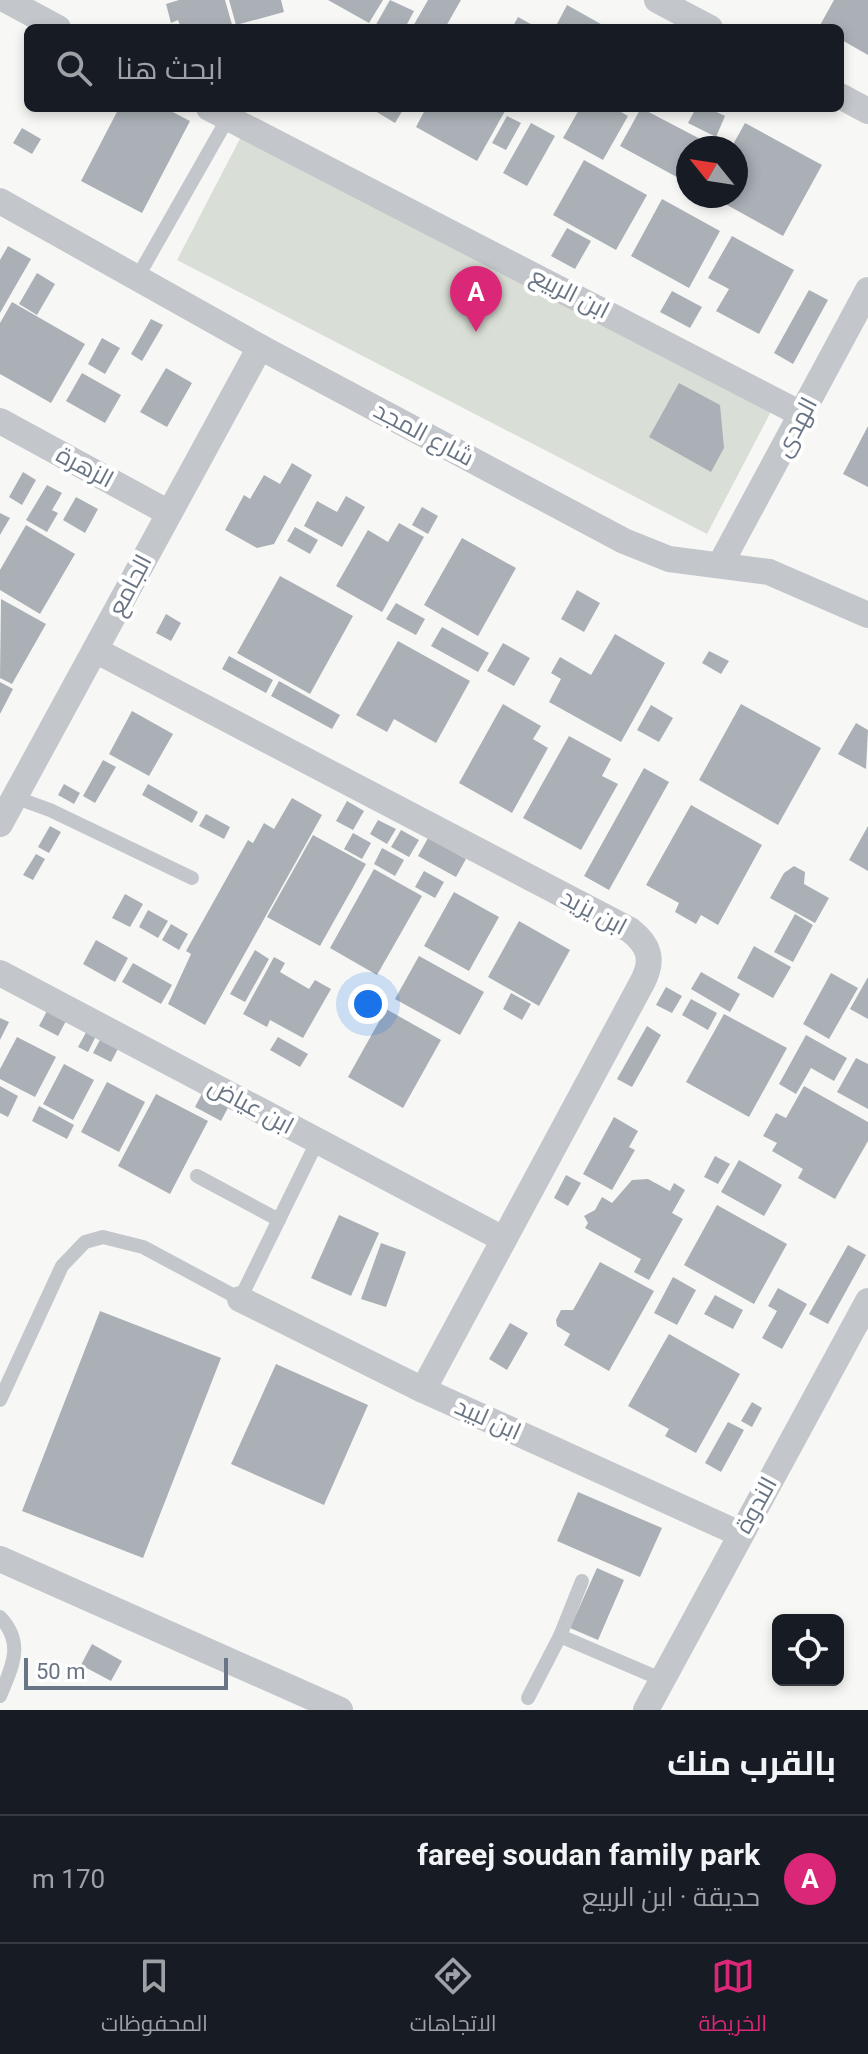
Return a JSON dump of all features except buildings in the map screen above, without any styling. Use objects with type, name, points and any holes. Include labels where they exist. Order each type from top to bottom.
[{"type":"street","points":[[6,0],[51,24]]},
{"type":"street","points":[[657,0],[702,24]]},
{"type":"street","points":[[844,98],[868,111]]},
{"type":"street","name":"ابن الربيع","points":[[218,113],[803,415]]},
{"type":"street","name":"شارع المجد","points":[[0,201],[260,347],[624,541],[669,559],[721,563],[769,572],[868,615]]},
{"type":"street","name":"الهدى","points":[[721,563],[868,290]]},
{"type":"street","name":"الجامع","points":[[0,824],[7,793],[95,650],[260,347]]},
{"type":"street","name":"الزهرة","points":[[0,421],[169,513]]},
{"type":"street","name":"ابن يزيد","points":[[95,650],[642,939],[649,952],[650,967],[643,981],[423,1390]]},
{"type":"street","name":"ابن عياض","points":[[0,973],[503,1239]]},
{"type":"street","name":"ابن لبيد","points":[[240,1299],[423,1390],[740,1534]]},
{"type":"street","name":"الندوة","points":[[646,1710],[868,1301]]},
{"type":"street","points":[[0,1559],[340,1710]]},
{"type":"lane","points":[[137,278],[218,113]]},
{"type":"lane","points":[[7,793],[50,810],[192,878]]},
{"type":"lane","points":[[240,1299],[317,1142]]},
{"type":"lane","points":[[197,1176],[279,1220]]},
{"type":"lane","name":"ابن لبيد","points":[[0,1400],[62,1266],[85,1242],[103,1237],[143,1247],[240,1299]]},
{"type":"lane","points":[[528,1698],[560,1636],[582,1581]]},
{"type":"lane","points":[[0,1617],[9,1628],[16,1658],[0,1696]]},
{"type":"lane","points":[[560,1636],[663,1680]]},
{"type":"shaded area","points":[[245,129],[775,404],[707,534],[177,260]]},
{"type":"place","name":"fareej soudan family park","points":[[476,332]]}]
